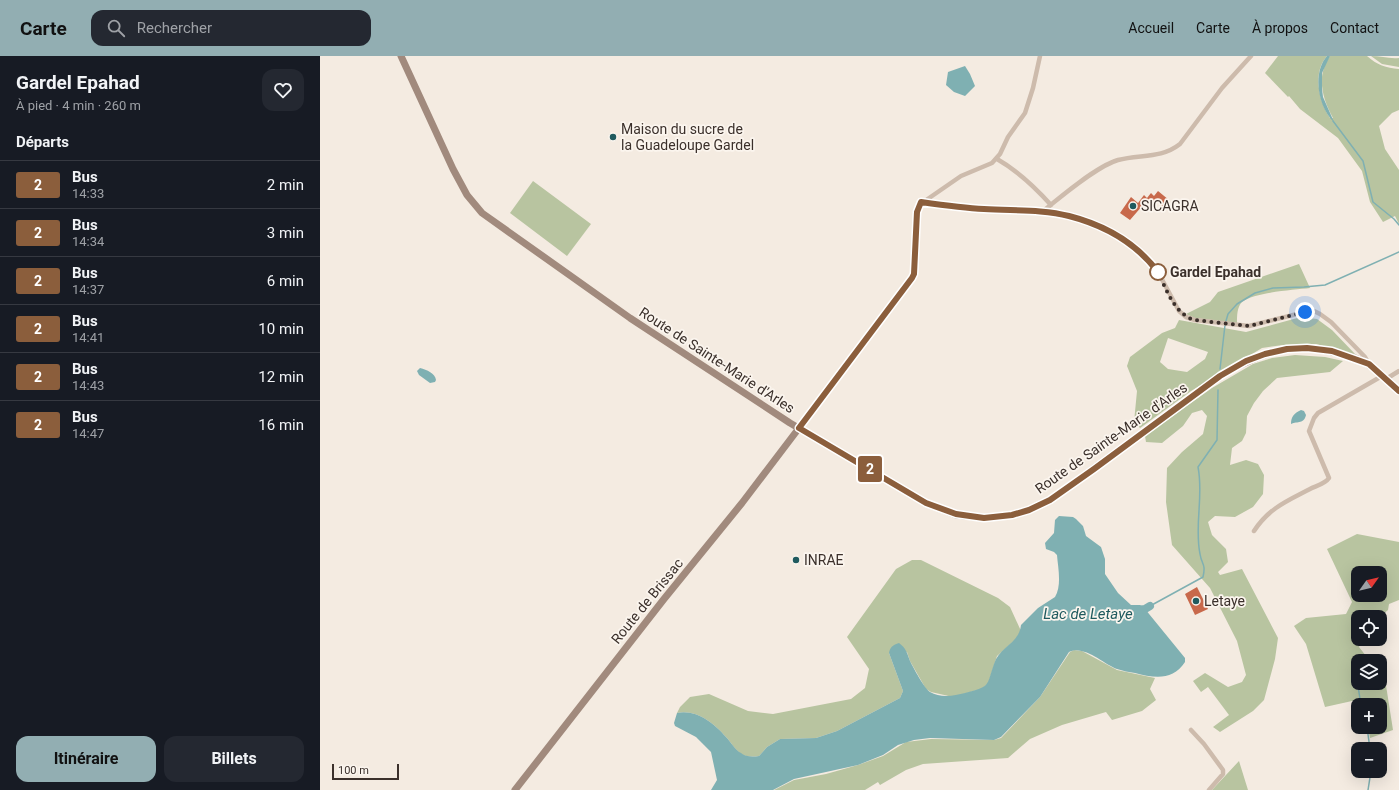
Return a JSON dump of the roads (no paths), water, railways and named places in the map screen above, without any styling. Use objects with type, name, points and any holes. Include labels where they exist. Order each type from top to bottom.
[{"type":"main road","name":"Route de Sainte-Marie d'Arles","points":[[401,56],[453,169],[467,195],[482,213],[630,318],[799,428],[926,503],[956,514],[984,518],[1012,515],[1029,510],[1050,500],[1220,376],[1246,361],[1265,354],[1287,349],[1307,348],[1332,351],[1369,364],[1399,391]]},
{"type":"main road","name":"Route de Brissac","points":[[514,790],[742,503],[799,428]]},
{"type":"street","points":[[799,428],[912,278],[914,274],[917,212],[921,202],[961,176],[992,163],[997,159],[1008,136],[1025,113],[1028,106],[1040,56]]},
{"type":"street","points":[[1042,212],[1105,165],[1119,160],[1171,151],[1180,144],[1222,88],[1252,56]]},
{"type":"street","points":[[997,159],[1020,174],[1033,185],[1050,205]]},
{"type":"street","points":[[921,202],[982,209],[1042,212],[1069,216],[1095,225],[1130,243],[1144,255],[1158,272],[1179,311],[1186,317],[1194,320],[1249,326],[1260,325],[1305,312],[1314,311],[1331,322],[1365,357],[1369,364]]},
{"type":"street","points":[[1254,531],[1273,509],[1318,486],[1329,478],[1309,431],[1314,418],[1318,413],[1399,371]]},
{"type":"street","points":[[1191,730],[1204,744],[1223,770],[1223,774],[1209,790]]},
{"type":"water","points":[[1327,56],[1330,56],[1322,73],[1322,89],[1323,97],[1334,122],[1328,116],[1324,108],[1319,90],[1318,80],[1320,71],[1322,63]]},
{"type":"water","points":[[965,66],[975,86],[965,96],[954,92],[946,85],[948,72]]},
{"type":"water","points":[[420,368],[432,374],[436,380],[435,382],[430,383],[419,375],[417,371]]},
{"type":"water","points":[[1301,410],[1304,411],[1306,415],[1304,420],[1291,424],[1293,416],[1296,412]]},
{"type":"water","name":"Lac de Letaye","points":[[1059,516],[1073,517],[1083,526],[1086,536],[1101,547],[1105,559],[1105,574],[1118,593],[1131,605],[1140,605],[1145,609],[1185,658],[1185,662],[1175,672],[1169,675],[1156,677],[1124,671],[1112,667],[1087,653],[1075,650],[1069,652],[1040,697],[1001,737],[994,740],[930,738],[914,740],[898,745],[883,755],[858,765],[794,779],[773,790],[711,790],[717,780],[711,752],[696,737],[675,726],[674,723],[677,713],[691,713],[704,718],[716,727],[739,752],[752,757],[759,756],[767,747],[780,739],[816,738],[837,731],[900,698],[903,691],[889,653],[892,646],[899,643],[905,649],[919,677],[930,692],[943,696],[952,696],[983,687],[988,681],[1000,653],[1017,637],[1021,625],[1038,608],[1055,597],[1059,576],[1057,555],[1046,549],[1045,543],[1054,533],[1055,520]]},
{"type":"waterway","points":[[1333,121],[1363,161],[1373,202],[1399,225]]},
{"type":"waterway","points":[[1226,321],[1228,314],[1237,304],[1255,293],[1273,288],[1325,285],[1399,252]]},
{"type":"waterway","points":[[1220,369],[1225,325]]},
{"type":"waterway","points":[[1150,606],[1203,577],[1204,567],[1198,543],[1200,489],[1198,467],[1217,440],[1218,390]]},
{"type":"waterway","points":[[1135,610],[1145,609],[1150,606]]},
{"type":"waterway","points":[[1359,690],[1360,698]]},
{"type":"waterway","points":[[1368,734],[1369,742]]},
{"type":"waterway","points":[[1368,790],[1370,778]]},
{"type":"place","name":"Maison du sucre de la Guadeloupe Gardel","points":[[613,137]]},
{"type":"place","name":"SICAGRA","points":[[1133,206]]},
{"type":"place","name":"Gardel Epahad","points":[[1158,272]]},
{"type":"place","name":"INRAE","points":[[796,560]]},
{"type":"place","name":"Letaye","points":[[1196,601]]}]
